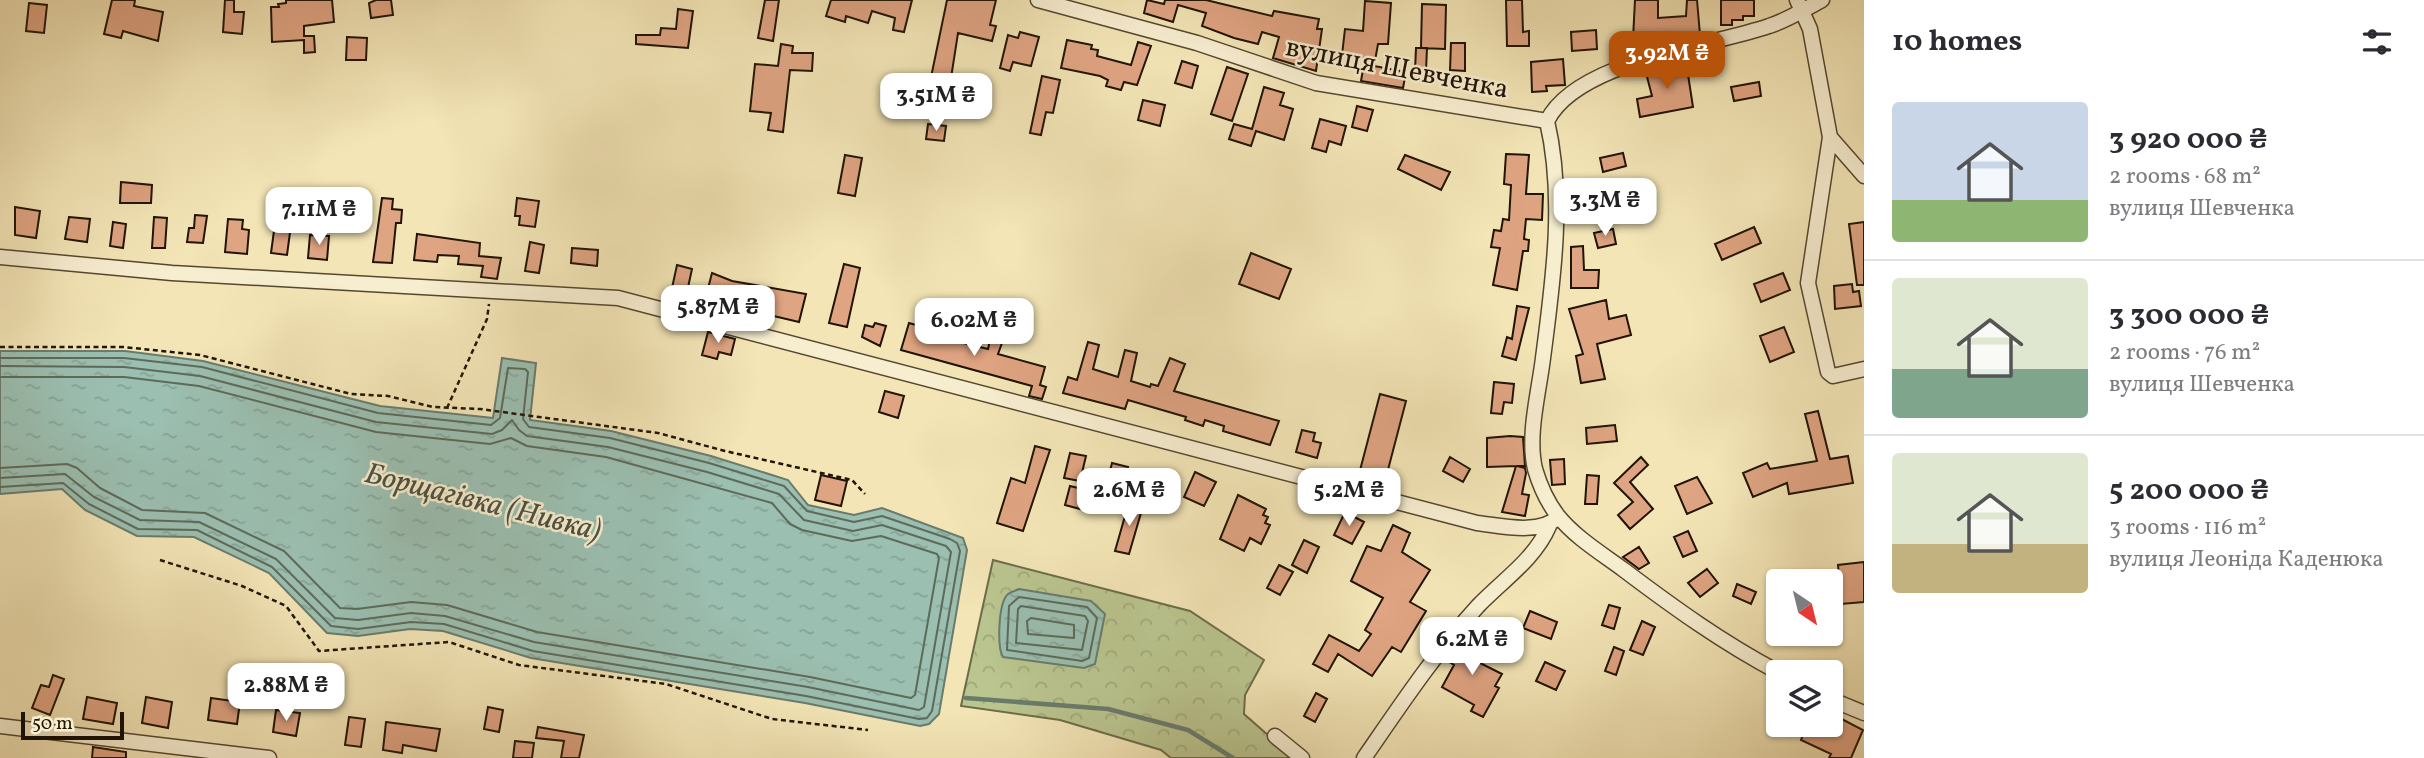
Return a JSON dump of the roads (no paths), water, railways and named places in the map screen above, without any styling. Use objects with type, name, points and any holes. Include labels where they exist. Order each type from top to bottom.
[{"type":"street","name":"вулиця Шевченка","points":[[1038,0],[1197,43],[1316,83],[1547,121]]},
{"type":"street","points":[[1766,665],[1681,613],[1585,541],[1554,522],[1534,466],[1535,425],[1551,296],[1556,197],[1554,151],[1547,121],[1568,93],[1590,80],[1659,56],[1770,26],[1799,6],[1822,0]]},
{"type":"street","points":[[1799,6],[1810,29],[1816,54],[1830,137],[1809,262],[1808,283],[1828,372],[1839,375],[1864,369]]},
{"type":"street","points":[[1830,137],[1864,176]]},
{"type":"street","points":[[0,257],[160,272],[618,298],[1477,523],[1516,527],[1554,522]]},
{"type":"street","points":[[1364,758],[1427,669],[1478,606],[1541,545],[1554,522]]},
{"type":"street","points":[[1843,704],[1864,713]]},
{"type":"street","points":[[0,726],[269,758]]},
{"type":"street","points":[[1275,736],[1302,758]]},
{"type":"water","points":[[0,351],[125,351],[203,361],[380,406],[493,418],[502,358],[536,363],[530,420],[611,431],[711,456],[788,480],[808,505],[854,515],[882,508],[963,538],[967,550],[939,714],[929,724],[920,726],[805,703],[531,658],[443,631],[410,629],[358,636],[327,633],[269,573],[194,537],[137,536],[85,510],[62,489],[0,494]]},
{"type":"water","points":[[1019,589],[1091,601],[1105,614],[1095,664],[1084,668],[1003,657],[999,635],[1002,606],[1008,594]]},
{"type":"waterway","name":"Борщагівка (Нивка)","points":[[966,698],[1108,709],[1188,730],[1233,758]]}]
